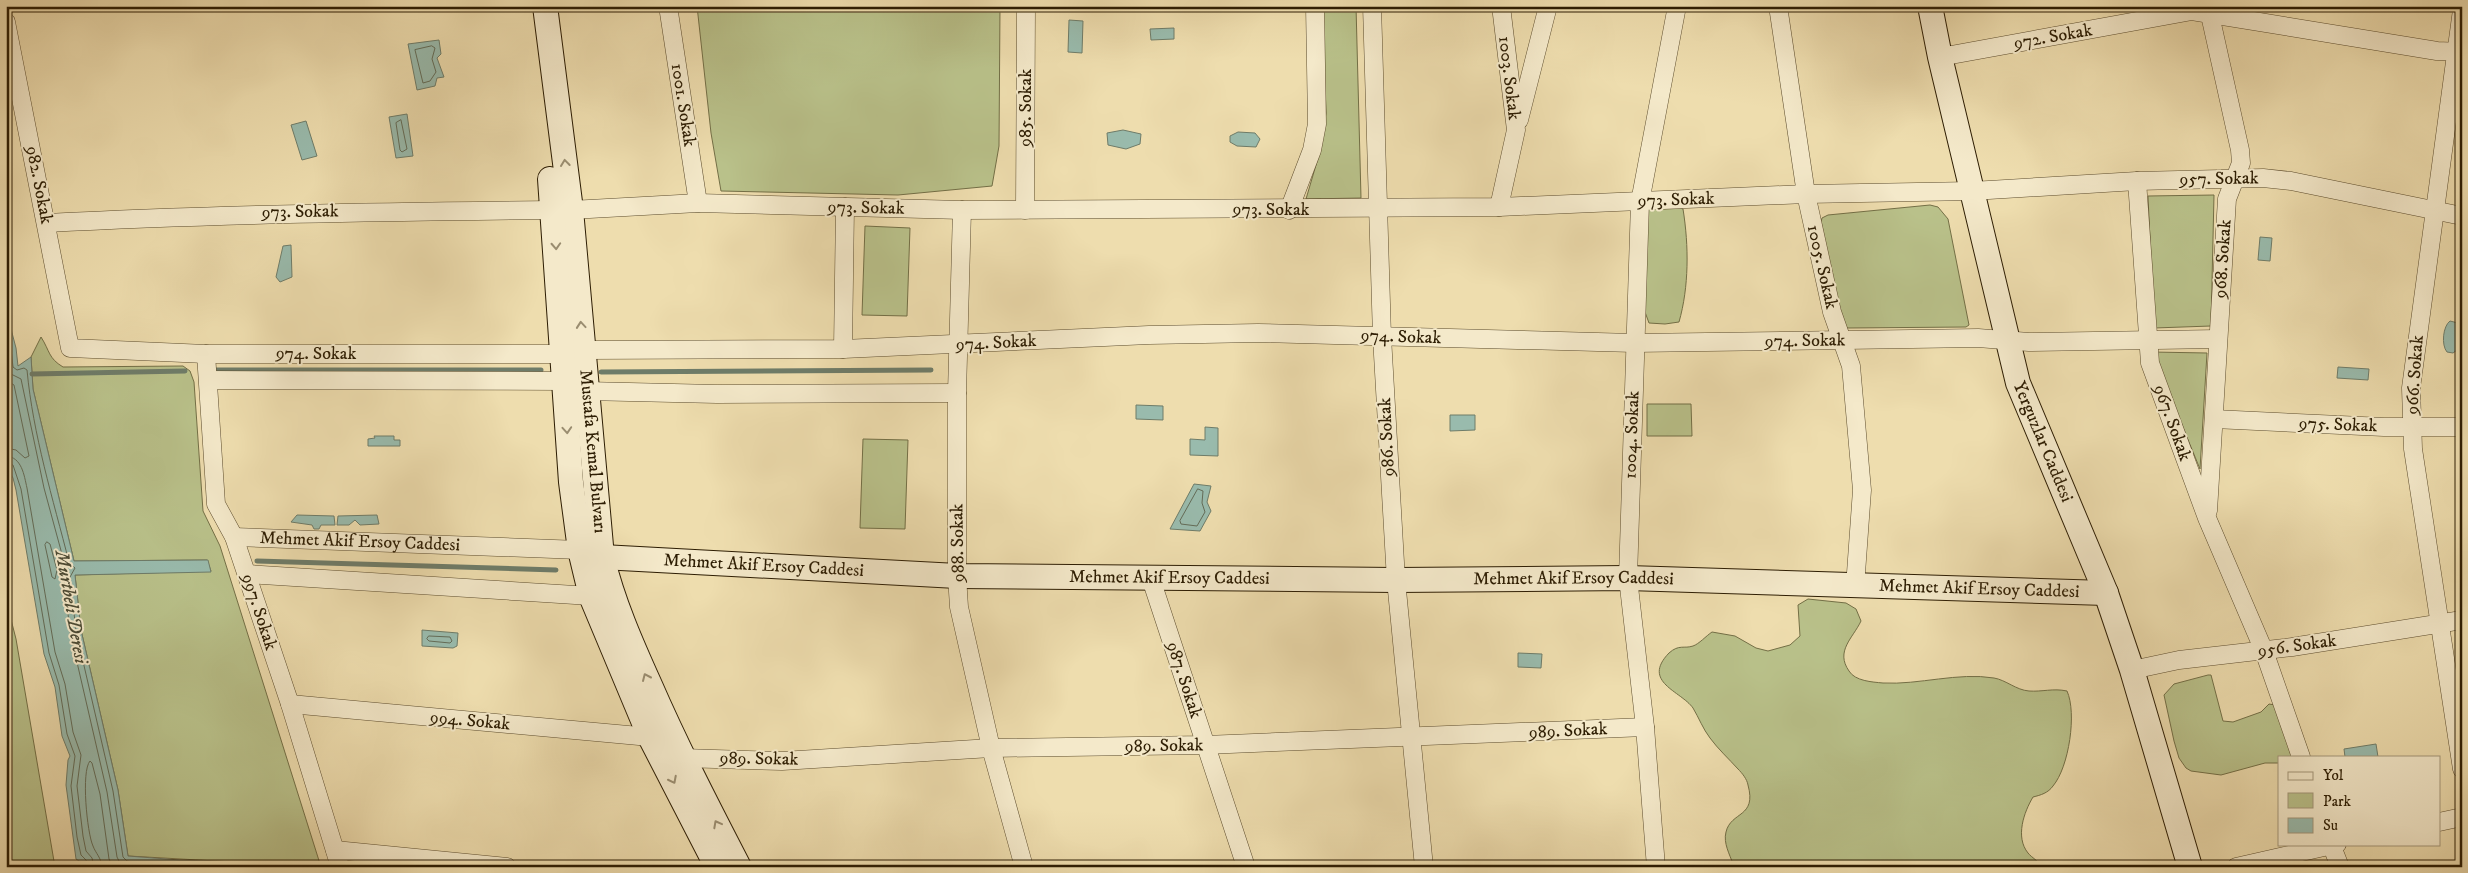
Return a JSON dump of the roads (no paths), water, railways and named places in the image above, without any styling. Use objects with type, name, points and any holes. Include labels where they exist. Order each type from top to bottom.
[{"type":"street","name":"Mustafa Kemal Bulvarı","points":[[529,6],[562,210]]},
{"type":"street","name":"Mustafa Kemal Bulvarı","points":[[545,6],[573,352],[586,391],[591,596],[650,737],[717,867]]},
{"type":"street","name":"1001. Sokak","points":[[668,6],[698,204]]},
{"type":"street","name":"985. Sokak","points":[[1025,210],[1026,6]]},
{"type":"street","points":[[1289,210],[1312,150],[1317,124],[1314,6]]},
{"type":"street","name":"986. Sokak","points":[[1372,6],[1382,337],[1396,580],[1410,739],[1424,867]]},
{"type":"street","name":"1003. Sokak","points":[[1499,207],[1516,130],[1501,6]]},
{"type":"street","points":[[1516,130],[1548,6]]},
{"type":"street","name":"1004. Sokak","points":[[1656,867],[1645,728],[1628,578],[1640,202],[1677,6]]},
{"type":"street","name":"1005. Sokak","points":[[1778,6],[1806,194],[1832,312],[1851,366],[1862,490],[1855,587]]},
{"type":"street","name":"Yerguzlar Caddesi","points":[[1930,6],[1940,57],[2006,340],[2018,383],[2106,593],[2132,670],[2190,867]]},
{"type":"street","name":"972. Sokak","points":[[1940,57],[2192,11],[2208,10],[2437,51],[2459,52]]},
{"type":"street","name":"968. Sokak","points":[[2207,518],[2228,199],[2241,163],[2240,150],[2208,10]]},
{"type":"street","name":"966. Sokak","points":[[2462,10],[2459,52],[2434,210],[2410,388],[2411,427],[2462,769]]},
{"type":"street","name":"982. Sokak","points":[[6,22],[47,223],[70,348]]},
{"type":"street","name":"957. Sokak","points":[[1972,191],[2137,181],[2263,178],[2291,181],[2462,216]]},
{"type":"street","name":"967. Sokak","points":[[2137,181],[2150,363],[2207,518],[2264,651],[2301,756]]},
{"type":"street","name":"973. Sokak","points":[[47,223],[201,215],[343,211],[562,210],[698,204],[962,210],[1289,210],[1499,207],[1806,194],[1972,191]]},
{"type":"street","points":[[843,349],[845,207]]},
{"type":"street","name":"988. Sokak","points":[[962,210],[957,393],[957,576],[959,606],[991,748],[1024,867]]},
{"type":"street","name":"974. Sokak","points":[[70,348],[206,354],[843,349],[1149,335],[1248,333],[1634,343],[1978,338],[2029,342],[2218,339]]},
{"type":"street","name":"Mustafa Kemal Bulvarı","points":[[573,352],[564,381],[571,482],[591,553],[611,593],[682,758],[739,867]]},
{"type":"street","name":"997. Sokak","points":[[206,354],[216,504],[234,537],[247,574],[290,704],[337,859]]},
{"type":"street","points":[[209,380],[564,381]]},
{"type":"street","points":[[586,391],[717,394],[957,393]]},
{"type":"street","name":"975. Sokak","points":[[2214,419],[2411,427],[2462,427]]},
{"type":"street","name":"Mehmet Akif Ersoy Caddesi","points":[[234,537],[591,553],[957,576],[1396,580],[1628,578],[1855,587],[2106,593]]},
{"type":"street","points":[[247,574],[591,596]]},
{"type":"street","name":"987. Sokak","points":[[1151,579],[1246,867]]},
{"type":"street","name":"956. Sokak","points":[[2132,670],[2179,660],[2264,651],[2462,620]]},
{"type":"street","name":"994. Sokak","points":[[290,704],[650,737]]},
{"type":"street","name":"989. Sokak","points":[[682,758],[782,761],[991,748],[1205,745],[1410,739],[1645,728]]},
{"type":"street","points":[[2440,822],[2462,817]]},
{"type":"street","points":[[2236,867],[2329,846]]},
{"type":"street","points":[[2333,846],[2340,867]]},
{"type":"street","points":[[337,859],[507,867]]},
{"type":"water","points":[[1069,20],[1083,21],[1082,53],[1068,52]]},
{"type":"water","points":[[1174,28],[1174,39],[1151,40],[1150,29]]},
{"type":"water","points":[[439,40],[441,54],[437,58],[444,77],[437,78],[435,86],[417,90],[408,44]]},
{"type":"water","points":[[407,114],[413,156],[396,158],[389,117]]},
{"type":"water","points":[[306,121],[317,156],[302,160],[291,125]]},
{"type":"water","points":[[1123,130],[1141,134],[1140,144],[1126,149],[1108,145],[1107,133]]},
{"type":"water","points":[[1238,132],[1255,133],[1260,139],[1256,147],[1237,146],[1230,142],[1230,136]]},
{"type":"water","points":[[2260,237],[2272,238],[2270,261],[2258,260]]},
{"type":"water","points":[[291,245],[292,277],[280,282],[276,277],[283,246]]},
{"type":"water","name":"Murtbeli Deresi","points":[[6,310],[16,348],[18,366],[31,357],[33,389],[74,561],[208,560],[211,572],[75,575],[81,630],[118,790],[128,856],[180,860],[298,864],[299,867],[83,867],[82,863],[76,859],[66,785],[70,756],[62,736],[55,687],[44,654],[16,490],[13,478],[6,465]]},
{"type":"water","points":[[2450,321],[2458,323],[2460,328],[2457,350],[2453,353],[2447,352],[2443,340],[2444,331]]},
{"type":"water","points":[[2338,367],[2369,369],[2368,380],[2337,378]]},
{"type":"water","points":[[1136,405],[1163,406],[1163,420],[1136,419]]},
{"type":"water","points":[[1450,415],[1475,415],[1475,430],[1450,431]]},
{"type":"water","points":[[1205,427],[1218,428],[1218,456],[1190,455],[1190,439],[1205,440]]},
{"type":"water","points":[[374,436],[394,436],[394,440],[400,440],[400,446],[368,446],[368,439],[375,438]]},
{"type":"water","points":[[1194,484],[1211,486],[1207,502],[1211,511],[1200,531],[1170,529]]},
{"type":"water","points":[[297,515],[334,516],[335,525],[321,525],[319,529],[314,529],[312,525],[291,522]]},
{"type":"water","points":[[377,515],[379,524],[360,525],[355,520],[349,525],[337,525],[338,516]]},
{"type":"water","points":[[422,630],[458,633],[457,646],[453,648],[422,646]]},
{"type":"water","points":[[1518,653],[1542,654],[1541,668],[1518,667]]},
{"type":"water","points":[[2376,744],[2378,756],[2345,756],[2344,749]]},
{"type":"waterway","points":[[214,370],[541,370]]},
{"type":"waterway","points":[[601,372],[931,370]]},
{"type":"waterway","points":[[32,374],[185,371]]},
{"type":"waterway","points":[[257,561],[556,570]]}]
